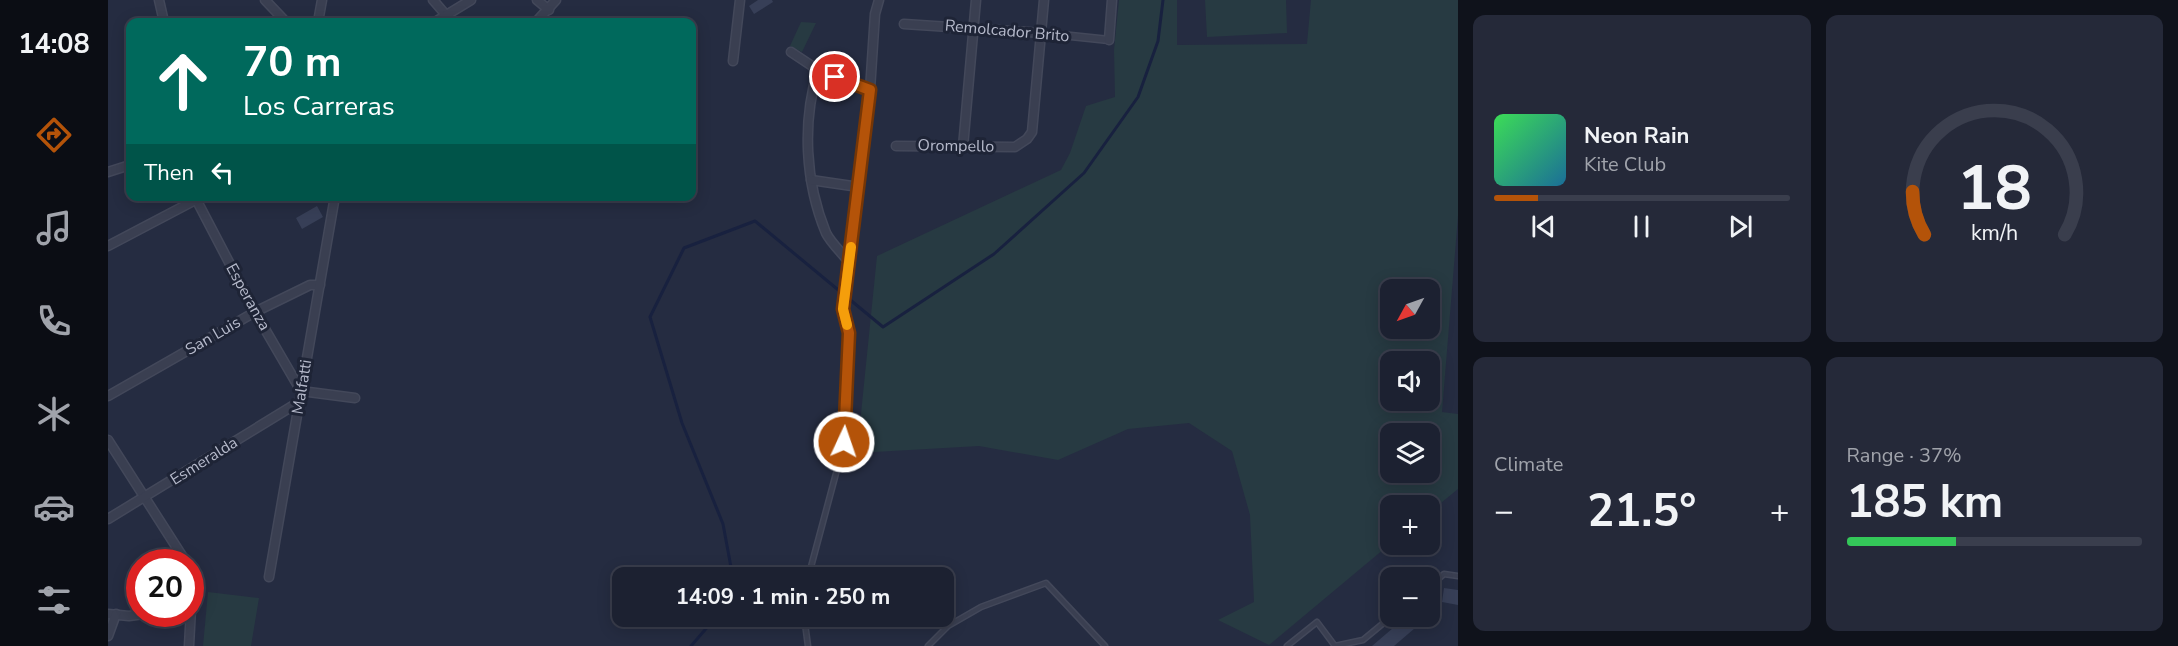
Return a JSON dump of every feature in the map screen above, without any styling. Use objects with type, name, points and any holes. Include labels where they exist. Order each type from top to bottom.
[{"type":"street","points":[[159,0],[163,18]]},
{"type":"street","points":[[265,0],[282,18]]},
{"type":"street","points":[[319,18],[322,0]]},
{"type":"street","points":[[433,0],[446,15]]},
{"type":"street","points":[[441,18],[471,0]]},
{"type":"street","points":[[537,0],[549,10]]},
{"type":"street","points":[[540,18],[556,0]]},
{"type":"street","points":[[733,61],[740,0]]},
{"type":"street","points":[[849,333],[843,309],[870,90],[875,14],[879,0]]},
{"type":"street","points":[[963,147],[976,0]]},
{"type":"street","points":[[1042,33],[1044,0]]},
{"type":"street","points":[[1109,40],[1112,0]]},
{"type":"street","name":"Remolcador Brito","points":[[904,24],[1109,40]]},
{"type":"street","name":"Orompello","points":[[896,146],[1015,147],[1028,139],[1032,132],[1042,33]]},
{"type":"street","points":[[791,52],[818,70],[870,90]]},
{"type":"street","points":[[818,70],[811,95],[808,155],[811,180],[827,235],[849,262]]},
{"type":"street","points":[[108,172],[126,166]]},
{"type":"street","points":[[811,180],[859,187]]},
{"type":"street","points":[[108,246],[196,201]]},
{"type":"street","name":"Esperanza","points":[[201,201],[255,312],[301,391]]},
{"type":"street","name":"Malfatti","points":[[269,577],[334,201]]},
{"type":"street","name":"San Luis","points":[[108,396],[255,312],[310,285],[320,285]]},
{"type":"street","points":[[301,391],[355,398]]},
{"type":"street","name":"Esmeralda","points":[[108,519],[299,402]]},
{"type":"street","points":[[108,440],[178,549]]},
{"type":"street","points":[[108,636],[112,614]]},
{"type":"street","points":[[189,646],[190,627]]},
{"type":"lane","points":[[811,567],[842,451],[849,333]]},
{"type":"lane","points":[[1440,577],[1444,574],[1458,576]]},
{"type":"lane","points":[[928,646],[948,626],[981,607],[1046,583],[1105,646]]},
{"type":"lane","points":[[1287,646],[1317,622],[1335,646],[1363,640],[1380,626]]},
{"type":"lane","points":[[805,627],[808,646]]},
{"type":"shaded area","points":[[1119,0],[1177,0],[1177,45],[1307,44],[1311,0],[1458,0],[1458,216],[1442,412],[1458,414],[1458,489],[1440,504],[1440,495],[1380,495],[1380,552],[1269,645],[1218,620],[1254,602],[1250,515],[1232,451],[1189,423],[1128,429],[1058,460],[979,446],[857,453],[877,256],[1061,170],[1070,153],[1086,106],[1115,97],[1114,50]]},
{"type":"shaded area","points":[[1205,0],[1286,0],[1287,33],[1207,37]]},
{"type":"shaded area","points":[[801,22],[816,23],[802,52],[790,46]]},
{"type":"shaded area","points":[[208,592],[259,598],[251,646],[203,646]]},
{"type":"building","points":[[758,0],[772,0],[773,2],[754,14],[749,6]]},
{"type":"building","points":[[317,206],[323,217],[302,229],[296,218]]},
{"type":"building","points":[[1444,588],[1458,590],[1458,605],[1442,602]]},
{"type":"building","points":[[1394,627],[1416,627],[1394,646],[1372,646]]},
{"type":"waterway","points":[[731,567],[723,524],[682,423],[650,317],[684,248],[755,221],[883,327],[994,254],[1084,173],[1138,97],[1158,41],[1163,0]]},
{"type":"waterway","points":[[691,646],[707,627]]},
{"type":"slow traffic","points":[[847,325],[843,309],[851,247]]},
{"type":"route","points":[[835,77],[870,90],[843,309],[849,333],[844,442]]}]
